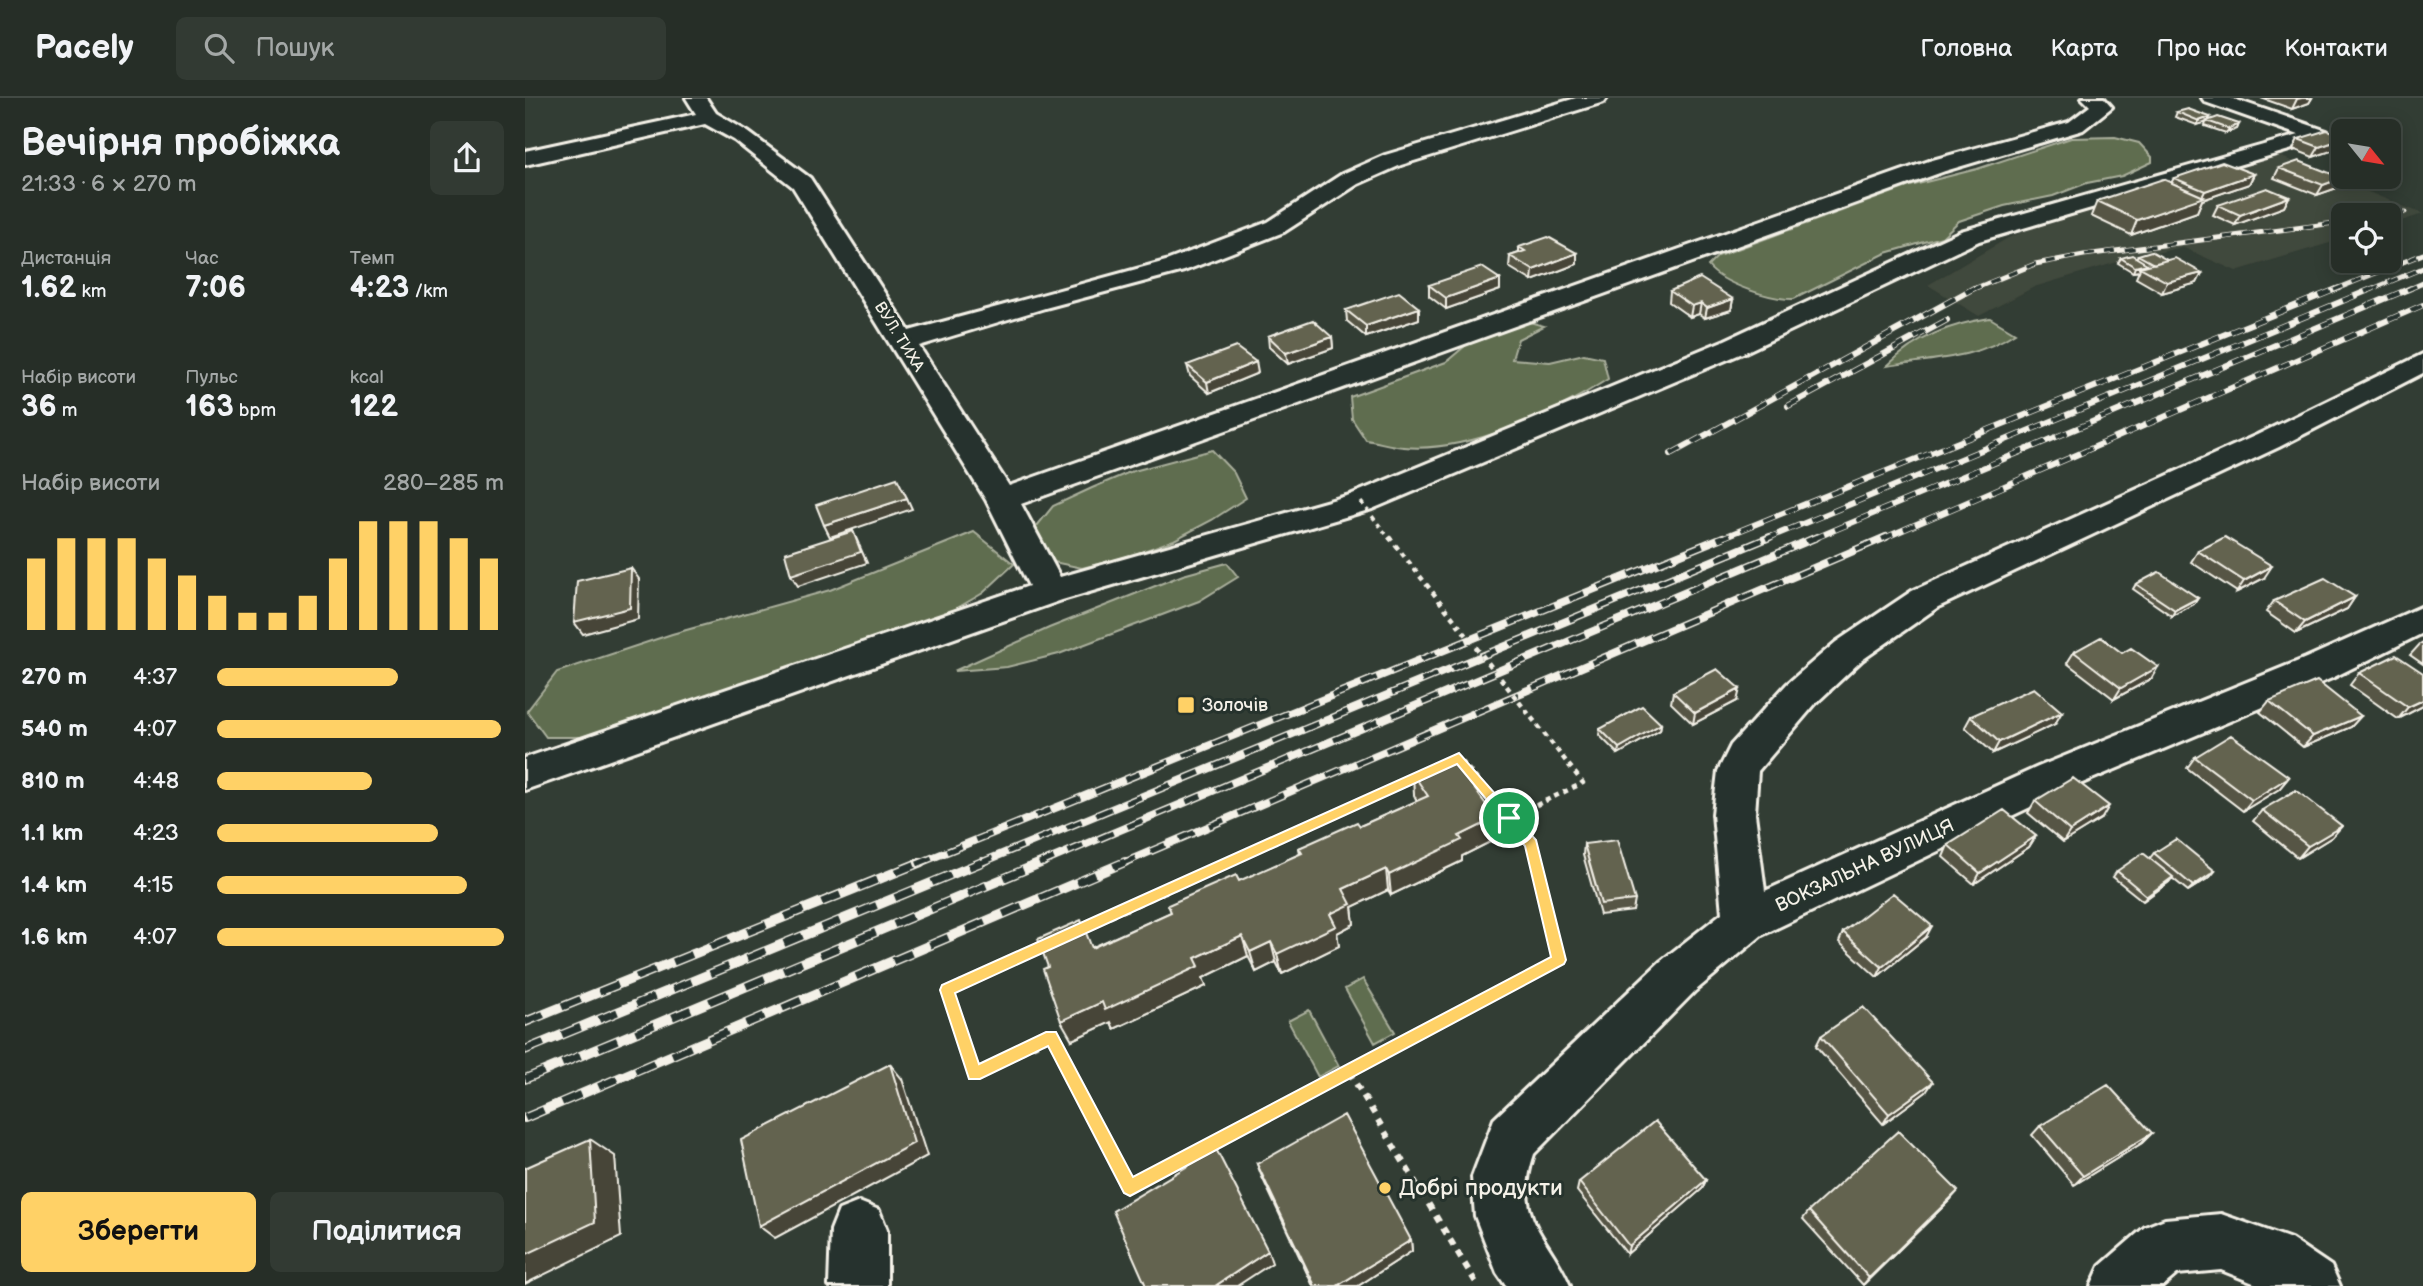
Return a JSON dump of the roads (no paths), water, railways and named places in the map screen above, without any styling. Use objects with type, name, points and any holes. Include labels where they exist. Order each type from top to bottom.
[{"type":"street","points":[[902,342],[1036,302],[1175,266],[1276,227],[1350,180],[1393,160],[1597,98]]},
{"type":"street","points":[[1002,500],[1937,166],[2076,126],[2102,107],[2092,98]]},
{"type":"street","points":[[525,774],[1050,592],[1361,502],[1735,346],[1970,236],[2320,135],[2212,98]]},
{"type":"street","name":"ВУЛ. ТИХА","points":[[525,158],[702,107],[802,183],[1002,500],[1050,592]]},
{"type":"street","points":[[1746,920],[1734,814],[1738,771],[1745,756],[1801,694],[1849,651],[1925,599],[2268,441],[2423,362]]},
{"type":"street","name":"ВОКЗАЛЬНА ВУЛИЦЯ","points":[[1541,1286],[1517,1253],[1503,1216],[1499,1177],[1513,1138],[1678,976],[1746,920],[2053,779],[2319,668],[2423,618]]},
{"type":"street","points":[[858,1286],[859,1230]]},
{"type":"street","points":[[2120,1286],[2165,1247],[2221,1242],[2271,1259],[2311,1286]]},
{"type":"railway","points":[[2401,213],[2405,212]]},
{"type":"railway","points":[[1971,290],[2035,264],[2084,255],[2331,224]]},
{"type":"railway","points":[[2334,290],[2423,254]]},
{"type":"railway","points":[[2370,290],[2423,268]]},
{"type":"railway","points":[[2407,290],[2423,283]]},
{"type":"railway","points":[[1671,454],[1974,288]]},
{"type":"railway","points":[[1719,539],[2339,288]]},
{"type":"railway","points":[[1766,539],[2374,288]]},
{"type":"railway","points":[[1813,539],[2411,288]]},
{"type":"railway","points":[[1882,539],[2423,305]]},
{"type":"railway","points":[[1788,406],[1947,320]]},
{"type":"railway","points":[[917,864],[1723,537]]},
{"type":"railway","points":[[978,864],[1770,537]]},
{"type":"railway","points":[[1039,864],[1817,537]]},
{"type":"railway","points":[[1121,864],[1886,537]]},
{"type":"railway","points":[[525,1022],[921,862]]},
{"type":"railway","points":[[525,1050],[982,862]]},
{"type":"railway","points":[[525,1079],[1043,862]]},
{"type":"railway","points":[[525,1118],[1125,862]]},
{"type":"place","name":"Золочів","points":[[1186,705]]},
{"type":"place","name":"Добрі продукти","points":[[1385,1188]]}]
